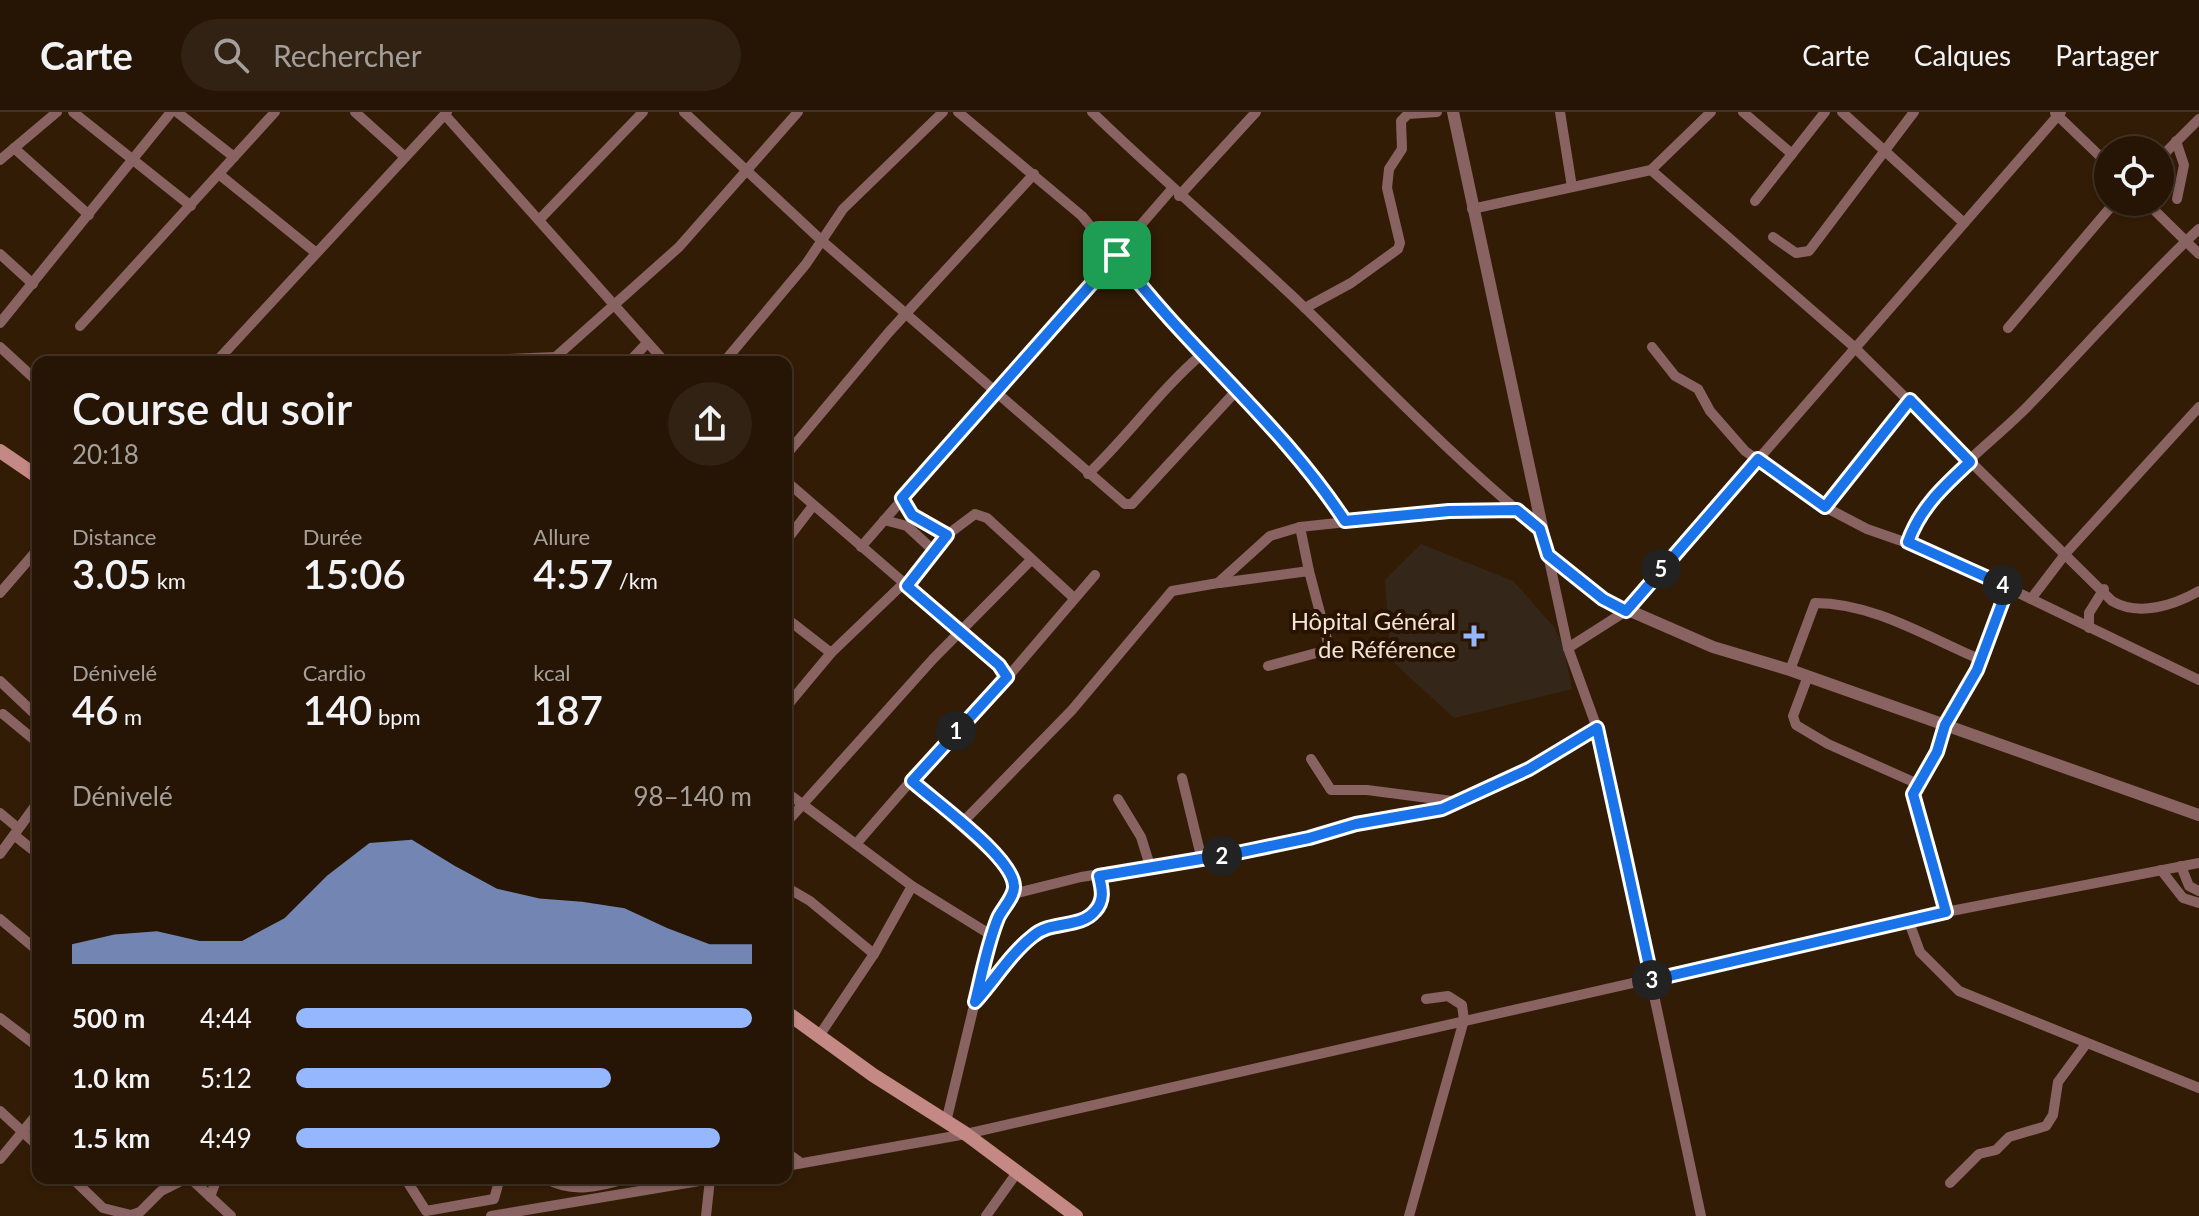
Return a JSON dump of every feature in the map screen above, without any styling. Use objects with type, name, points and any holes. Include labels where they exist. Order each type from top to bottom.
[{"type":"main road","points":[[0,451],[32,473]]},
{"type":"main road","points":[[792,1019],[966,1134],[1076,1216]]},
{"type":"street","points":[[57,112],[5,154],[89,215]]},
{"type":"street","points":[[73,112],[191,206]]},
{"type":"street","points":[[0,323],[171,112]]},
{"type":"street","points":[[177,112],[234,157]]},
{"type":"street","points":[[80,326],[275,112]]},
{"type":"street","points":[[355,112],[405,157]]},
{"type":"street","points":[[366,122],[376,112]]},
{"type":"street","points":[[539,220],[643,112]]},
{"type":"street","points":[[684,112],[821,240],[908,312],[1125,504],[1132,504],[1237,390]]},
{"type":"street","points":[[557,356],[679,247],[798,112]]},
{"type":"street","points":[[729,356],[806,264],[843,209],[943,112]]},
{"type":"street","points":[[958,112],[1082,216],[1168,321],[1237,390],[1324,489],[1345,521]]},
{"type":"street","points":[[1092,112],[1175,192],[1305,308],[1418,422],[1540,529]]},
{"type":"street","points":[[861,547],[1117,255],[1256,112]]},
{"type":"street","points":[[1305,308],[1351,283],[1398,249],[1400,243],[1387,188],[1389,169],[1402,149],[1401,121],[1408,114],[1437,112]]},
{"type":"street","points":[[1453,112],[1540,529],[1568,648],[1597,728],[1701,1216]]},
{"type":"street","points":[[1560,112],[1572,187]]},
{"type":"street","points":[[1472,209],[1651,170],[1711,112]]},
{"type":"street","points":[[1743,112],[1792,154]]},
{"type":"street","points":[[1755,201],[1825,112]]},
{"type":"street","points":[[1842,112],[1964,223]]},
{"type":"street","points":[[1773,237],[1796,253],[1806,254],[1914,112]]},
{"type":"street","points":[[1568,648],[1626,611],[2058,113],[2094,150]]},
{"type":"street","points":[[221,356],[446,114],[659,356]]},
{"type":"street","points":[[2177,199],[2184,165],[2176,141],[2199,119]]},
{"type":"street","points":[[1651,170],[1853,346],[2104,589],[2112,601],[2128,607],[2164,607],[2199,591]]},
{"type":"street","points":[[792,448],[908,312],[1034,174]]},
{"type":"street","points":[[220,175],[315,252]]},
{"type":"street","points":[[2008,328],[2103,216]]},
{"type":"street","points":[[2160,216],[2199,254]]},
{"type":"street","points":[[1908,542],[1916,520],[1937,492],[2199,229]]},
{"type":"street","points":[[0,254],[33,284]]},
{"type":"street","points":[[635,356],[647,343]]},
{"type":"street","points":[[0,347],[32,376]]},
{"type":"street","points":[[1652,347],[1680,381],[1698,389],[1710,411],[1745,451],[1825,507],[1867,529],[1908,542],[2008,587],[2089,628],[2154,655],[2199,680]]},
{"type":"street","points":[[1088,474],[1129,434],[1177,376],[1202,354]]},
{"type":"street","points":[[1825,507],[1910,400]]},
{"type":"street","points":[[2031,599],[2066,553],[2199,407]]},
{"type":"street","points":[[792,487],[906,584],[1007,677]]},
{"type":"street","points":[[902,498],[912,515],[947,535]]},
{"type":"street","points":[[792,533],[812,507]]},
{"type":"street","points":[[1218,583],[1270,536],[1300,527],[1449,511],[1517,510]]},
{"type":"street","points":[[792,700],[831,653],[906,584],[947,535],[971,516],[980,516],[1074,598]]},
{"type":"street","points":[[884,520],[907,526],[935,552]]},
{"type":"street","points":[[1268,666],[1320,652],[1328,643],[1300,527]]},
{"type":"street","points":[[1548,555],[1603,599],[1713,647],[1808,676],[2199,815]]},
{"type":"street","points":[[0,593],[32,556]]},
{"type":"street","points":[[792,816],[1031,560]]},
{"type":"street","points":[[961,824],[1072,710],[1172,591],[1309,571]]},
{"type":"street","points":[[856,844],[1095,575]]},
{"type":"street","points":[[1946,912],[1913,794],[1937,752],[1945,725],[1980,662],[2008,587]]},
{"type":"street","points":[[2089,628],[2089,613],[2104,589]]},
{"type":"street","points":[[1790,670],[1815,603],[1861,610],[1902,624],[1980,662]]},
{"type":"street","points":[[792,623],[831,653]]},
{"type":"street","points":[[1808,676],[1793,716],[1796,725],[1828,744],[1918,784]]},
{"type":"street","points":[[0,681],[32,711]]},
{"type":"street","points":[[3,714],[32,738]]},
{"type":"street","points":[[1013,894],[1099,876],[1208,859],[1462,802],[1566,749],[1597,728]]},
{"type":"street","points":[[1311,759],[1331,790],[1367,790],[1462,802]]},
{"type":"street","points":[[1182,778],[1195,844],[1201,856],[1208,859]]},
{"type":"street","points":[[912,781],[1006,867],[1015,884],[1013,894],[1004,904],[991,935],[946,1122]]},
{"type":"street","points":[[792,796],[912,886],[991,935]]},
{"type":"street","points":[[1118,799],[1141,837],[1151,869]]},
{"type":"street","points":[[0,854],[32,810]]},
{"type":"street","points":[[0,813],[32,848]]},
{"type":"street","points":[[792,1165],[966,1134],[1946,912],[2199,863]]},
{"type":"street","points":[[2181,866],[2189,886],[2199,891]]},
{"type":"street","points":[[2161,870],[2183,898],[2199,903]]},
{"type":"street","points":[[975,1002],[1032,936],[1051,925],[1075,922],[1094,913],[1103,894],[1099,876]]},
{"type":"street","points":[[819,1036],[874,954],[912,886]]},
{"type":"street","points":[[792,890],[810,901],[874,954]]},
{"type":"street","points":[[0,919],[32,946]]},
{"type":"street","points":[[1909,922],[1920,952],[1959,991],[2199,1088]]},
{"type":"street","points":[[1409,1216],[1464,1020],[1462,1005],[1448,996],[1426,999]]},
{"type":"street","points":[[0,1018],[32,1042]]},
{"type":"street","points":[[1950,1183],[1979,1154],[1996,1150],[2009,1137],[2046,1126],[2053,1115],[2058,1082],[2086,1044]]},
{"type":"street","points":[[0,1111],[32,1141]]},
{"type":"street","points":[[0,1159],[32,1121]]},
{"type":"street","points":[[792,1156],[801,1163]]},
{"type":"street","points":[[986,1216],[1016,1174]]},
{"type":"street","points":[[78,1184],[103,1208],[123,1215],[140,1212],[161,1191],[178,1184]]},
{"type":"street","points":[[196,1184],[231,1216]]},
{"type":"street","points":[[210,1197],[215,1184]]},
{"type":"street","points":[[409,1184],[427,1214],[494,1199],[498,1184]]},
{"type":"street","points":[[556,1184],[575,1189],[599,1184]]},
{"type":"street","points":[[491,1216],[514,1214],[655,1184]]},
{"type":"street","points":[[706,1216],[712,1184]]},
{"type":"shaded area","name":"Hôpital Général de Référence","points":[[1421,544],[1513,581],[1554,627],[1563,645],[1572,689],[1454,718],[1391,660],[1385,580]]},
{"type":"place","name":"Hôpital Général de Référence","points":[[1474,636]]},
{"type":"route","points":[[1117,255],[1168,321],[1237,390],[1324,489],[1345,521],[1449,511],[1517,510],[1540,529],[1548,555],[1603,599],[1626,611],[1758,459],[1825,507],[1910,400],[1970,462],[1937,492],[1916,520],[1908,542],[2008,587],[1977,670],[1945,725],[1937,752],[1913,794],[1946,912],[1652,980],[1597,728],[1529,769],[1442,809],[1356,824],[1309,838],[1237,853],[1099,876],[1103,894],[1094,913],[1075,922],[1051,925],[1032,936],[975,1002],[991,935],[1004,904],[1013,894],[1015,884],[1006,867],[982,842],[912,781],[1007,677],[999,665],[907,586],[947,535],[912,515],[902,498],[1117,255]]}]
